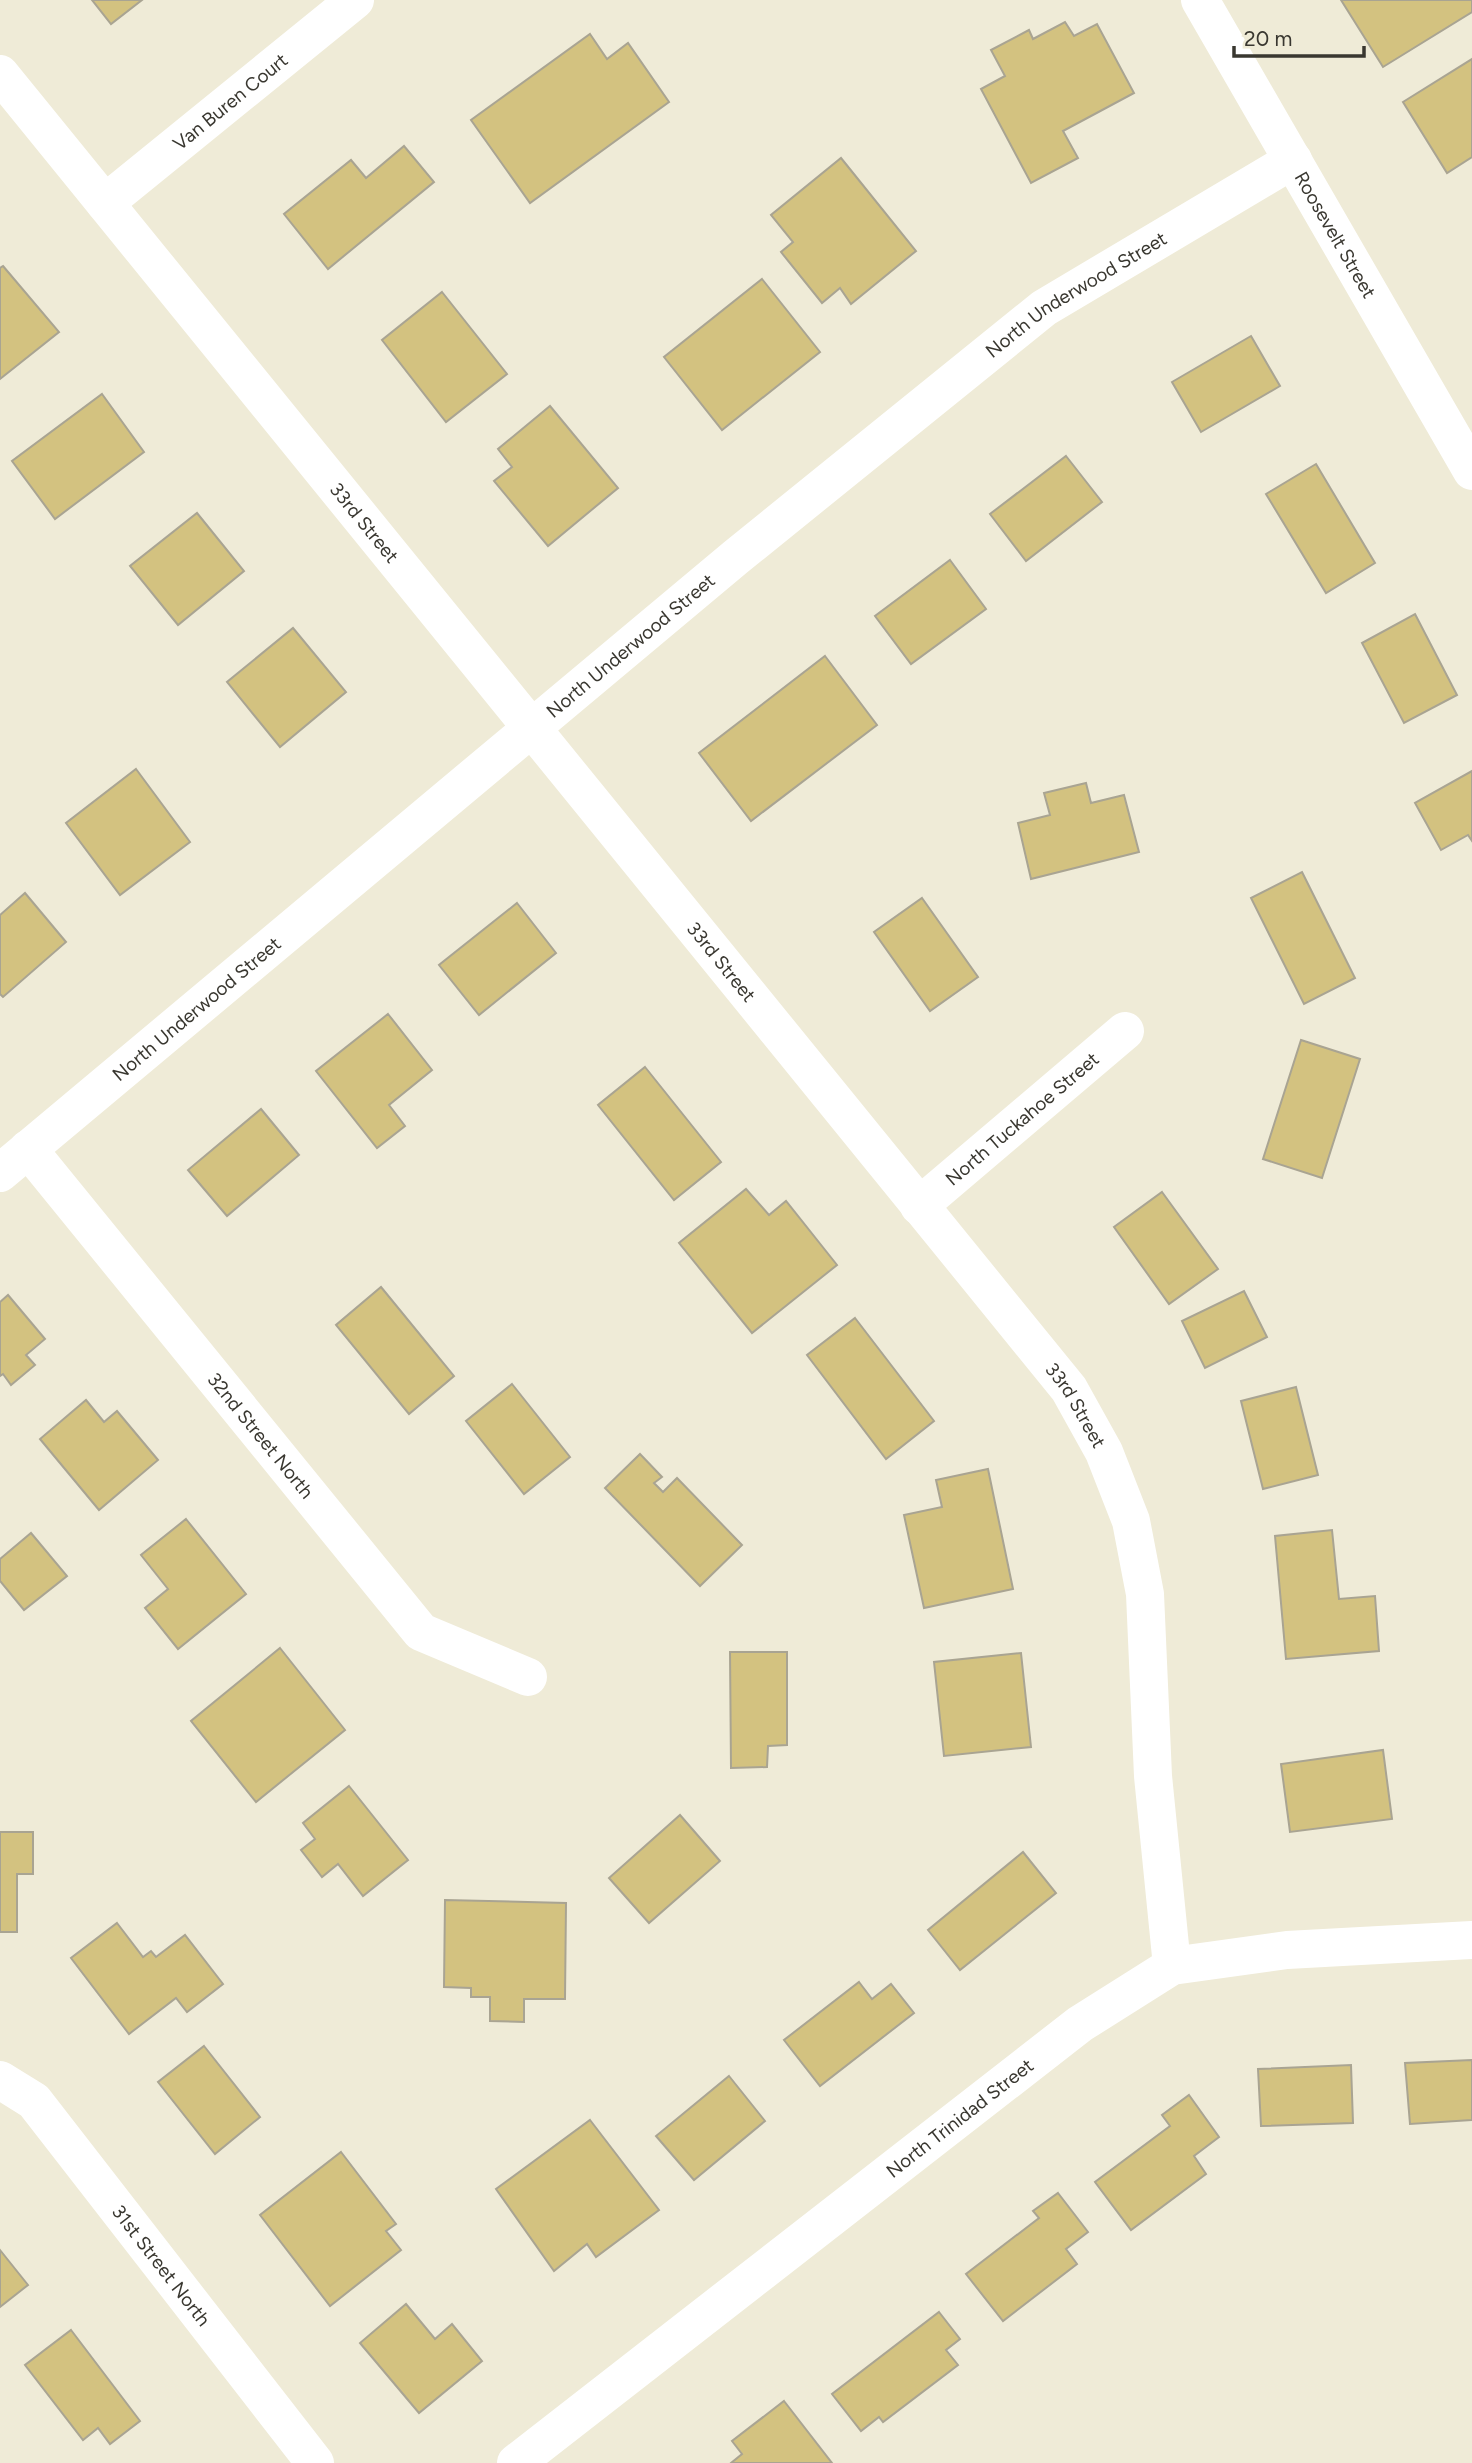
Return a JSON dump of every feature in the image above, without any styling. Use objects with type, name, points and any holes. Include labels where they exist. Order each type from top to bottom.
[{"type":"street","name":"Van Buren Court","points":[[105,203],[355,0]]},
{"type":"street","name":"Roosevelt Street","points":[[1200,0],[1472,471]]},
{"type":"street","name":"33rd Street","points":[[0,74],[1069,1389],[1104,1452],[1130,1521],[1145,1594],[1153,1776],[1172,1966]]},
{"type":"street","name":"North Underwood Street","points":[[14,1161],[529,728],[1044,308],[1293,160]]},
{"type":"street","name":"North Tuckahoe Street","points":[[919,1206],[1125,1031]]},
{"type":"street","name":"32nd Street North","points":[[14,1161],[421,1632],[528,1677]]},
{"type":"street","name":"North Trinidad Street","points":[[516,2463],[1080,2024],[1172,1966],[1287,1950],[1472,1940]]},
{"type":"street","name":"31st Street North","points":[[0,2080],[34,2101],[315,2463]]},
{"type":"building","points":[[92,0],[142,0],[111,24]]},
{"type":"building","points":[[1341,0],[1472,0],[1472,12],[1383,67]]},
{"type":"building","points":[[1065,22],[1074,36],[1097,24],[1134,93],[1063,131],[1078,158],[1031,183],[981,89],[1005,76],[991,50],[1029,30],[1033,39]]},
{"type":"building","points":[[590,34],[607,59],[628,43],[669,102],[530,203],[471,120]]},
{"type":"building","points":[[1472,59],[1472,157],[1447,173],[1403,102]]},
{"type":"building","points":[[404,146],[434,182],[328,269],[284,214],[351,160],[366,178]]},
{"type":"building","points":[[841,158],[916,251],[851,304],[840,288],[822,303],[781,252],[793,242],[771,215]]},
{"type":"building","points":[[3,266],[59,332],[0,379],[0,268]]},
{"type":"building","points":[[762,279],[820,352],[722,430],[664,357]]},
{"type":"building","points":[[442,292],[507,374],[446,422],[382,340]]},
{"type":"building","points":[[1251,336],[1280,386],[1201,432],[1172,382]]},
{"type":"building","points":[[102,394],[144,452],[55,519],[12,461]]},
{"type":"building","points":[[550,406],[618,488],[548,546],[494,481],[512,467],[498,449]]},
{"type":"building","points":[[1066,456],[1102,502],[1026,561],[990,514]]},
{"type":"building","points":[[1316,464],[1375,563],[1326,593],[1266,494]]},
{"type":"building","points":[[197,513],[244,571],[178,625],[130,566]]},
{"type":"building","points":[[950,560],[986,609],[911,664],[875,616]]},
{"type":"building","points":[[1415,614],[1457,695],[1404,723],[1362,643]]},
{"type":"building","points":[[293,628],[346,692],[280,747],[227,682]]},
{"type":"building","points":[[825,656],[877,725],[751,821],[699,753]]},
{"type":"building","points":[[136,769],[190,842],[120,895],[66,823]]},
{"type":"building","points":[[1472,771],[1472,841],[1468,835],[1441,850],[1415,803]]},
{"type":"building","points":[[1086,783],[1091,803],[1124,795],[1139,852],[1031,879],[1018,823],[1050,815],[1044,793]]},
{"type":"building","points":[[1302,872],[1355,978],[1304,1004],[1251,898]]},
{"type":"building","points":[[25,893],[66,942],[3,997],[0,994],[0,915]]},
{"type":"building","points":[[922,898],[978,977],[930,1011],[874,932]]},
{"type":"building","points":[[517,903],[556,953],[479,1015],[439,965]]},
{"type":"building","points":[[388,1014],[432,1070],[389,1105],[405,1126],[377,1148],[316,1071]]},
{"type":"building","points":[[1301,1040],[1360,1059],[1322,1178],[1263,1159]]},
{"type":"building","points":[[645,1067],[721,1162],[674,1200],[598,1105]]},
{"type":"building","points":[[261,1109],[299,1155],[227,1216],[188,1170]]},
{"type":"building","points":[[746,1189],[769,1215],[786,1201],[837,1265],[752,1333],[679,1243]]},
{"type":"building","points":[[1162,1192],[1218,1269],[1169,1304],[1114,1227]]},
{"type":"building","points":[[381,1287],[454,1376],[409,1414],[336,1325]]},
{"type":"building","points":[[1244,1291],[1267,1337],[1205,1368],[1182,1321]]},
{"type":"building","points":[[8,1295],[45,1339],[26,1355],[35,1365],[11,1385],[3,1374],[0,1376],[0,1302]]},
{"type":"building","points":[[855,1318],[934,1421],[886,1459],[807,1355]]},
{"type":"building","points":[[512,1384],[570,1457],[524,1494],[466,1421]]},
{"type":"building","points":[[1296,1387],[1318,1475],[1263,1489],[1241,1401]]},
{"type":"building","points":[[86,1400],[104,1422],[117,1411],[158,1460],[99,1510],[40,1439]]},
{"type":"building","points":[[640,1454],[662,1477],[654,1483],[663,1492],[677,1478],[742,1545],[700,1586],[605,1488]]},
{"type":"building","points":[[988,1469],[1013,1589],[924,1608],[904,1515],[942,1507],[936,1480]]},
{"type":"building","points":[[186,1519],[246,1594],[178,1649],[145,1608],[168,1589],[141,1555]]},
{"type":"building","points":[[1332,1530],[1339,1599],[1375,1596],[1379,1651],[1286,1659],[1275,1536]]},
{"type":"building","points":[[31,1533],[67,1576],[24,1610],[0,1581],[0,1559]]},
{"type":"building","points":[[280,1648],[345,1730],[256,1802],[191,1721]]},
{"type":"building","points":[[730,1652],[787,1652],[787,1745],[768,1746],[767,1767],[731,1768]]},
{"type":"building","points":[[1021,1653],[1031,1747],[944,1756],[934,1662]]},
{"type":"building","points":[[1383,1750],[1392,1819],[1290,1832],[1281,1764]]},
{"type":"building","points":[[349,1786],[408,1860],[363,1896],[338,1864],[322,1877],[301,1850],[315,1839],[303,1823]]},
{"type":"building","points":[[680,1815],[720,1861],[649,1923],[609,1878]]},
{"type":"building","points":[[0,1832],[33,1832],[33,1874],[17,1874],[17,1932],[0,1932]]},
{"type":"building","points":[[1023,1852],[1056,1893],[960,1970],[928,1930]]},
{"type":"building","points":[[445,1900],[566,1903],[565,1999],[524,1999],[524,2022],[490,2021],[490,1997],[471,1997],[471,1988],[444,1987]]},
{"type":"building","points":[[117,1923],[143,1957],[151,1951],[156,1957],[185,1935],[223,1984],[187,2012],[176,1998],[129,2034],[71,1958]]},
{"type":"building","points":[[859,1982],[872,1999],[891,1984],[914,2013],[820,2086],[784,2040]]},
{"type":"building","points":[[204,2046],[260,2117],[215,2154],[158,2082]]},
{"type":"building","points":[[1472,2060],[1472,2120],[1410,2124],[1405,2063]]},
{"type":"building","points":[[1351,2065],[1353,2123],[1261,2126],[1258,2069]]},
{"type":"building","points":[[729,2076],[765,2121],[694,2180],[656,2136]]},
{"type":"building","points":[[1189,2095],[1219,2137],[1194,2156],[1206,2174],[1131,2230],[1095,2182],[1170,2126],[1162,2115]]},
{"type":"building","points":[[590,2120],[659,2210],[596,2257],[587,2244],[554,2271],[496,2189]]},
{"type":"building","points":[[341,2152],[396,2224],[386,2231],[401,2250],[330,2306],[260,2215]]},
{"type":"building","points":[[1058,2193],[1088,2232],[1066,2249],[1077,2264],[1003,2321],[966,2274],[1039,2218],[1033,2211]]},
{"type":"building","points":[[0,2250],[28,2285],[0,2307]]},
{"type":"building","points":[[406,2304],[435,2339],[452,2324],[482,2361],[419,2413],[360,2343]]},
{"type":"building","points":[[939,2312],[960,2339],[946,2350],[958,2365],[883,2422],[879,2417],[861,2431],[832,2394]]},
{"type":"building","points":[[71,2330],[140,2421],[110,2444],[98,2428],[83,2440],[25,2365]]},
{"type":"building","points":[[784,2401],[832,2463],[731,2463],[742,2454],[732,2441]]}]
